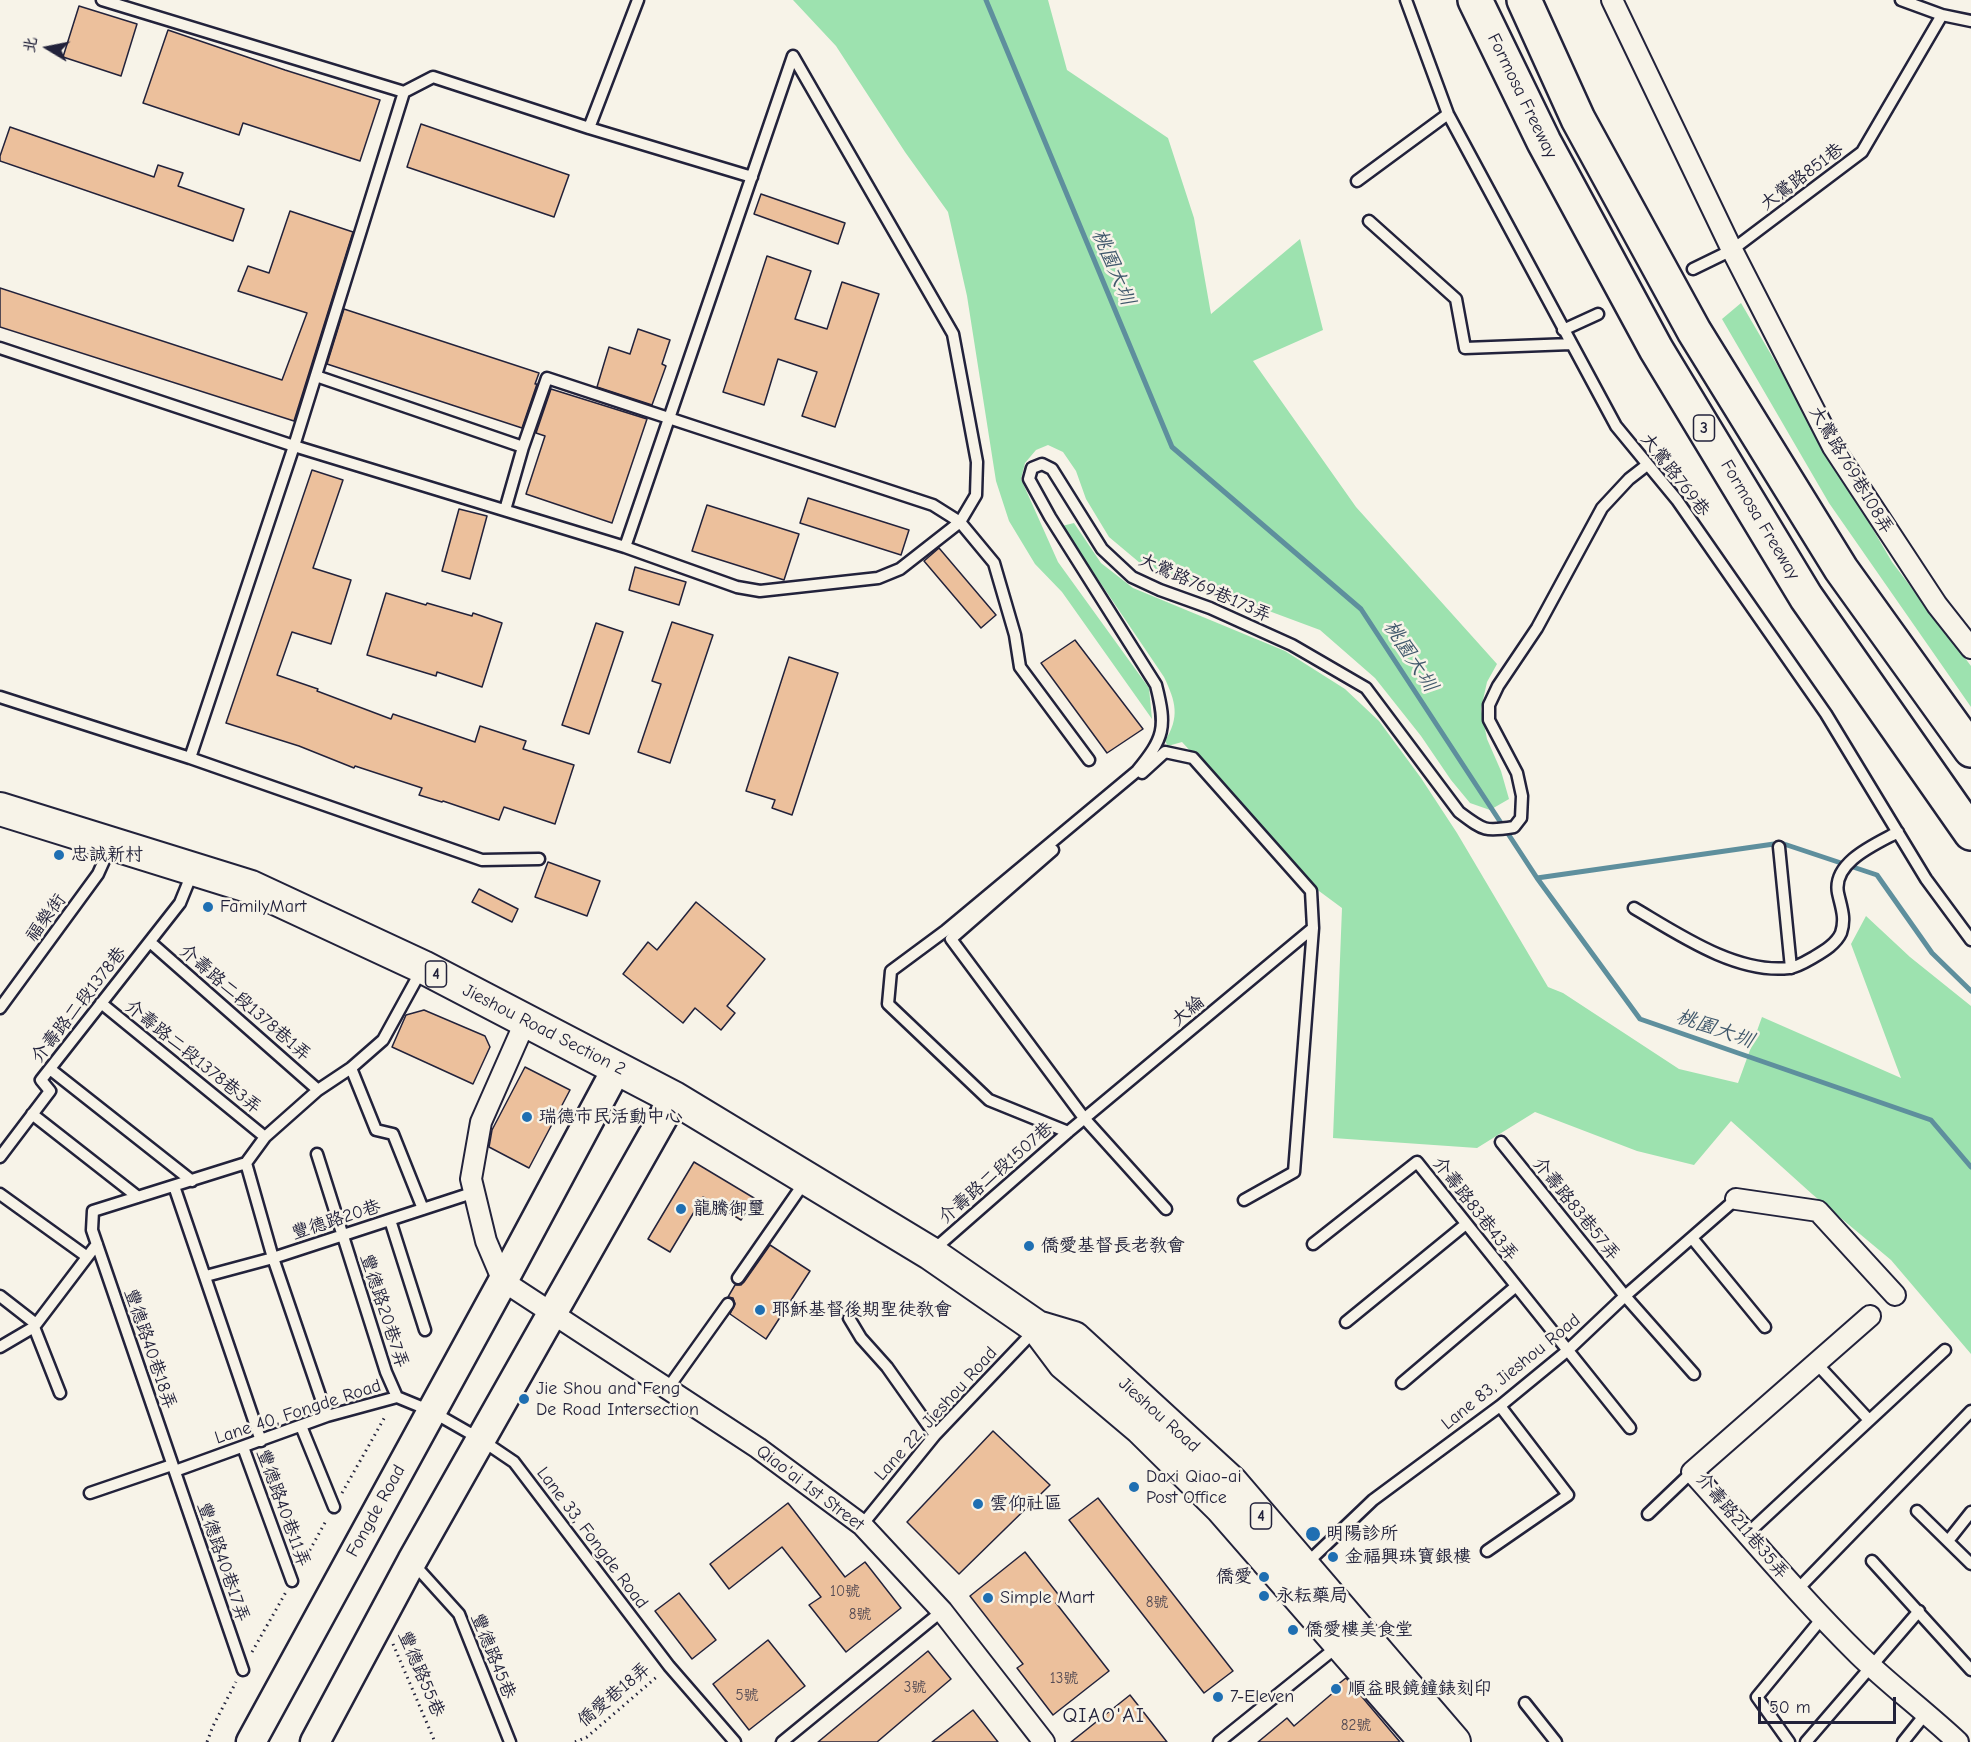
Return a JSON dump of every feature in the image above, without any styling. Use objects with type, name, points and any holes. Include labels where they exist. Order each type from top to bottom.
[{"type":"highway","name":"Formosa Freeway","points":[[1475,0],[1544,142],[1656,349],[1806,597],[1971,832]]},
{"type":"highway","name":"3","points":[[1524,0],[1578,118],[1694,331],[1841,569],[1971,750]]},
{"type":"main road","name":"Jieshou Road Section 2","points":[[2,813],[111,843],[251,887],[423,967],[674,1098],[930,1253]]},
{"type":"main road","name":"Fongde Road","points":[[251,1742],[617,1068]]},
{"type":"main road","points":[[315,1742],[480,1439],[674,1098]]},
{"type":"main road","name":"Jieshou Road","points":[[930,1253],[1037,1327],[1074,1338],[1232,1482],[1304,1566],[1350,1637],[1426,1742]]},
{"type":"main road","name":"Jieshou Road","points":[[1037,1327],[1064,1363],[1141,1428],[1454,1742]]},
{"type":"street","name":"大鶯路769巷108弄","points":[[1612,0],[1732,250],[1833,447],[1937,605],[1971,648]]},
{"type":"street","points":[[526,1020],[481,1122],[471,1179],[486,1241],[503,1281],[552,1312]]},
{"type":"street","points":[[1736,1199],[1818,1211],[1895,1295]]},
{"type":"street","name":"Qiao'ai 1st Street","points":[[552,1312],[758,1448],[861,1525],[942,1611],[1044,1742]]},
{"type":"street","name":"介壽路211巷35弄","points":[[1870,1316],[1692,1472],[1797,1590],[1871,1666],[1927,1712],[1958,1742]]},
{"type":"lane","points":[[102,0],[404,92],[433,77],[589,128],[752,177]]},
{"type":"lane","points":[[589,128],[638,0]]},
{"type":"lane","name":"大鶯路769巷","points":[[1406,0],[1448,114],[1616,426],[1677,500],[1826,714],[1926,879],[1971,940]]},
{"type":"lane","points":[[1901,0],[1942,15],[1971,21]]},
{"type":"lane","name":"大鶯路851巷","points":[[1693,269],[1732,250],[1862,152],[1942,15]]},
{"type":"lane","points":[[0,348],[294,446],[626,547],[737,587],[760,591],[878,578],[900,568],[960,522],[976,495],[977,462],[953,334],[793,56],[626,547]]},
{"type":"lane","points":[[190,758],[294,446],[404,92]]},
{"type":"lane","points":[[1357,182],[1448,114]]},
{"type":"lane","points":[[1368,221],[1456,299],[1465,348],[1571,344]]},
{"type":"lane","points":[[1563,330],[1598,314]]},
{"type":"lane","points":[[316,376],[523,447]]},
{"type":"lane","points":[[505,510],[523,447],[547,378],[933,505],[960,522],[994,563],[1015,634],[1020,667],[1089,760]]},
{"type":"lane","name":"大鶯路769巷173弄","points":[[1068,1132],[989,1100],[888,1004],[891,971],[945,932],[1137,771],[1154,750],[1162,732],[1162,708],[1156,686],[1050,518],[1029,479],[1032,468],[1042,464],[1052,469],[1102,549],[1132,577],[1210,608],[1292,645],[1365,688],[1459,812],[1479,828],[1496,830],[1514,827],[1521,818],[1522,796],[1517,773],[1489,720],[1489,705],[1498,686],[1537,628],[1602,508],[1629,479],[1647,465]]},
{"type":"lane","points":[[0,697],[190,758],[482,860],[539,859]]},
{"type":"lane","points":[[1166,1209],[1084,1119],[951,939],[1165,752],[1193,758],[1311,891],[1313,928],[1294,1172],[1244,1200]]},
{"type":"lane","points":[[1634,908],[1705,950],[1761,968],[1791,968],[1830,947],[1840,935],[1844,919],[1837,885],[1844,869],[1861,853],[1898,832]]},
{"type":"lane","name":"福樂街","points":[[0,1008],[98,874],[111,843]]},
{"type":"lane","points":[[1779,847],[1791,968]]},
{"type":"lane","name":"介壽路二段1378巷","points":[[0,1157],[50,1091],[41,1080],[180,903],[194,869]]},
{"type":"lane","name":"大綸","points":[[1084,1119],[1313,928]]},
{"type":"lane","name":"介壽路二段1378巷1弄","points":[[150,942],[318,1090]]},
{"type":"lane","points":[[32,1114],[138,1197],[246,1164],[265,1137],[318,1090],[351,1068],[382,1040],[423,967]]},
{"type":"lane","name":"介壽路二段1378巷3弄","points":[[101,1003],[265,1137]]},
{"type":"lane","points":[[351,1068],[376,1130],[393,1134],[423,1209]]},
{"type":"lane","points":[[50,1069],[192,1181]]},
{"type":"lane","name":"介壽路二段1507巷","points":[[930,1253],[1084,1119]]},
{"type":"lane","name":"介壽路83巷57弄","points":[[1501,1143],[1625,1296],[1694,1374]]},
{"type":"lane","name":"豐德路20巷7弄","points":[[317,1154],[396,1397]]},
{"type":"lane","name":"介壽路83巷43弄","points":[[1313,1244],[1417,1162],[1630,1428]]},
{"type":"lane","points":[[246,1164],[273,1258],[327,1416]]},
{"type":"lane","points":[[738,1278],[807,1178]]},
{"type":"lane","points":[[174,1186],[261,1441]]},
{"type":"lane","name":"豐德路20巷","points":[[206,1276],[273,1258],[475,1192]]},
{"type":"lane","points":[[0,1194],[86,1256]]},
{"type":"lane","name":"豐德路40巷18弄","points":[[138,1197],[93,1211],[92,1230],[174,1468]]},
{"type":"lane","name":"Lane 83, Jieshou Road","points":[[1304,1566],[1373,1500],[1500,1406],[1567,1351],[1625,1296],[1736,1199]]},
{"type":"lane","points":[[390,1220],[425,1330]]},
{"type":"lane","points":[[1346,1322],[1466,1224]]},
{"type":"lane","points":[[1692,1238],[1765,1326]]},
{"type":"lane","points":[[0,1347],[35,1326],[97,1244]]},
{"type":"lane","points":[[1402,1383],[1515,1287]]},
{"type":"lane","points":[[0,1296],[35,1326],[60,1393]]},
{"type":"lane","points":[[668,1388],[728,1304]]},
{"type":"lane","points":[[849,1318],[861,1338],[887,1367],[935,1435]]},
{"type":"lane","name":"Lane 22, Jieshou Road","points":[[861,1525],[935,1435],[1037,1327]]},
{"type":"lane","points":[[1747,1534],[1945,1350]]},
{"type":"lane","points":[[1816,1363],[1869,1420]]},
{"type":"lane","name":"Lane 40, Fongde Road","points":[[90,1493],[243,1447],[327,1416],[396,1397],[431,1411],[480,1439]]},
{"type":"lane","points":[[1487,1551],[1568,1495],[1500,1406]]},
{"type":"lane","points":[[1797,1590],[1971,1411]]},
{"type":"lane","points":[[301,1426],[334,1507]]},
{"type":"lane","name":"Lane 33, Fongde Road","points":[[480,1439],[514,1462],[669,1666],[735,1742]]},
{"type":"lane","name":"豐德路40巷11弄","points":[[243,1447],[292,1581]]},
{"type":"lane","name":"豐德路40巷17弄","points":[[174,1468],[243,1670]]},
{"type":"lane","points":[[1648,1514],[1692,1472]]},
{"type":"lane","points":[[1917,1511],[1971,1564]]},
{"type":"lane","points":[[1948,1541],[1971,1512]]},
{"type":"lane","name":"豐德路45巷","points":[[412,1561],[459,1614],[510,1742]]},
{"type":"lane","points":[[1872,1561],[1971,1670]]},
{"type":"lane","points":[[782,1742],[942,1611]]},
{"type":"lane","points":[[1806,1742],[1919,1611]]},
{"type":"lane","points":[[1789,1742],[1757,1697],[1823,1617]]},
{"type":"lane","points":[[1219,1742],[1350,1637]]},
{"type":"lane","points":[[1525,1703],[1556,1742]]},
{"type":"lane","points":[[1903,1742],[1927,1712]]},
{"type":"path","name":"豐德路55巷","points":[[382,1617],[435,1742]]},
{"type":"path","name":"僑愛巷18弄","points":[[575,1742],[587,1737],[669,1666]]},
{"type":"green space","points":[[793,0],[1048,0],[1067,70],[1168,138],[1194,218],[1211,314],[1300,239],[1323,330],[1253,361],[1356,507],[1497,664],[1487,682],[1481,709],[1487,739],[1501,771],[1509,799],[1490,810],[1470,803],[1375,678],[1320,630],[1140,563],[1109,537],[1086,499],[1076,471],[1063,452],[1048,445],[1036,450],[1025,463],[1021,479],[1058,562],[1149,688],[1152,719],[1062,592],[1035,564],[1009,521],[996,481],[967,296],[948,212],[905,152],[836,46]]},
{"type":"green space","points":[[1741,303],[1892,562],[1971,666],[1971,707],[1829,503],[1722,319]]},
{"type":"green space","points":[[1074,523],[1101,563],[1133,588],[1285,651],[1345,689],[1379,721],[1421,778],[1457,833],[1548,987],[1563,993],[1679,1069],[1738,1083],[1762,1017],[1901,1078],[1851,944],[1866,916],[1910,957],[1971,1006],[1971,1354],[1891,1260],[1812,1194],[1731,1121],[1694,1165],[1637,1151],[1535,1112],[1477,1148],[1333,1138],[1342,908],[1319,891],[1182,742],[1168,746],[1165,741],[1173,724],[1175,709],[1168,686],[1062,526]]},
{"type":"building","points":[[79,6],[137,24],[121,76],[63,57]]},
{"type":"building","points":[[168,30],[380,100],[360,161],[243,123],[239,135],[143,103]]},
{"type":"building","points":[[421,124],[569,175],[554,217],[407,167]]},
{"type":"building","points":[[10,127],[154,177],[158,165],[183,173],[178,186],[244,209],[233,241],[0,161]]},
{"type":"building","points":[[761,194],[845,223],[838,244],[754,214]]},
{"type":"building","points":[[290,211],[353,232],[294,421],[0,327],[0,288],[282,380],[307,313],[238,291],[248,266],[269,273]]},
{"type":"building","points":[[767,256],[811,271],[795,319],[827,329],[842,282],[879,294],[835,427],[802,416],[817,372],[778,359],[764,405],[723,392]]},
{"type":"building","points":[[344,309],[539,373],[522,428],[327,364]]},
{"type":"building","points":[[638,329],[670,340],[662,364],[666,366],[652,405],[597,387],[609,347],[630,354]]},
{"type":"building","points":[[551,389],[647,419],[612,523],[526,494],[545,436],[536,433]]},
{"type":"building","points":[[312,470],[343,480],[313,568],[351,580],[331,644],[292,632],[277,675],[391,719],[393,714],[475,742],[480,726],[526,741],[523,749],[574,765],[555,824],[504,807],[499,820],[419,795],[422,788],[355,766],[354,768],[299,746],[226,723]]},
{"type":"building","points":[[808,498],[909,530],[901,555],[800,523]]},
{"type":"building","points":[[707,505],[799,534],[784,580],[692,551]]},
{"type":"building","points":[[459,509],[487,516],[470,579],[442,571]]},
{"type":"building","points":[[939,548],[996,615],[981,628],[924,561]]},
{"type":"building","points":[[635,567],[686,582],[679,605],[629,590]]},
{"type":"building","points":[[386,593],[472,616],[473,613],[502,623],[482,687],[437,672],[436,676],[367,655]]},
{"type":"building","points":[[672,622],[713,635],[670,763],[638,752],[661,684],[652,681]]},
{"type":"building","points":[[596,623],[623,632],[589,734],[562,725]]},
{"type":"building","points":[[1075,640],[1143,729],[1107,753],[1041,663]]},
{"type":"building","points":[[789,657],[838,673],[792,815],[772,808],[775,800],[746,791]]},
{"type":"building","points":[[548,862],[600,881],[587,916],[535,897]]},
{"type":"building","points":[[479,889],[518,909],[512,922],[472,902]]},
{"type":"building","points":[[696,902],[765,959],[727,1006],[735,1013],[721,1030],[695,1008],[683,1023],[623,974],[648,942],[657,950]]},
{"type":"building","points":[[424,1010],[485,1036],[490,1047],[473,1084],[392,1047],[406,1015]]},
{"type":"building","name":"瑞德市民活動中心","points":[[525,1067],[570,1090],[529,1168],[489,1147],[492,1130]]},
{"type":"building","name":"龍騰御璽","points":[[694,1162],[754,1198],[741,1220],[703,1197],[670,1252],[648,1239]]},
{"type":"building","points":[[770,1245],[810,1271],[766,1339],[730,1314],[735,1304],[733,1298],[728,1297],[735,1285],[741,1285],[744,1282]]},
{"type":"building","name":"雲仰社區","points":[[993,1431],[1050,1485],[959,1574],[907,1522]]},
{"type":"building","points":[[1098,1498],[1233,1671],[1204,1693],[1069,1520]]},
{"type":"building","points":[[788,1503],[845,1577],[865,1562],[901,1608],[846,1652],[809,1605],[821,1597],[782,1547],[729,1589],[710,1564]]},
{"type":"building","points":[[1025,1552],[1061,1598],[1056,1603],[1109,1671],[1053,1715],[1017,1668],[1023,1664],[970,1596]]},
{"type":"building","points":[[679,1593],[716,1640],[692,1659],[655,1611]]},
{"type":"building","points":[[768,1640],[805,1686],[749,1730],[713,1684]]},
{"type":"building","points":[[928,1651],[951,1679],[877,1742],[818,1742]]},
{"type":"building","points":[[1346,1678],[1400,1742],[1258,1742],[1287,1718],[1294,1726],[1334,1692],[1332,1689]]},
{"type":"building","points":[[1130,1695],[1167,1742],[1071,1742]]},
{"type":"building","points":[[973,1710],[998,1742],[932,1742]]},
{"type":"waterway","name":"桃園大圳","points":[[986,0],[1172,447],[1361,609],[1537,878],[1640,1019],[1931,1120],[1971,1167]]},
{"type":"waterway","points":[[1537,878],[1781,843],[1877,875],[1932,953],[1971,991]]},
{"type":"place","name":"忠誠新村","points":[[59,855]]},
{"type":"place","name":"FamilyMart","points":[[208,907]]},
{"type":"place","name":"瑞德市民活動中心","points":[[527,1117]]},
{"type":"place","name":"龍騰御璽","points":[[681,1209]]},
{"type":"place","name":"僑愛基督長老教會","points":[[1029,1246]]},
{"type":"place","name":"耶穌基督後期聖徒教會","points":[[760,1310]]},
{"type":"place","name":"Jie Shou and Feng De Road Intersection","points":[[524,1399]]},
{"type":"place","name":"Daxi Qiao-ai Post Office","points":[[1134,1487]]},
{"type":"place","name":"雲仰社區","points":[[978,1504]]},
{"type":"place","name":"明陽診所","points":[[1313,1534]]},
{"type":"place","name":"金福興珠寶銀樓","points":[[1333,1557]]},
{"type":"place","name":"僑愛","points":[[1264,1577]]},
{"type":"place","name":"永耘藥局","points":[[1264,1596]]},
{"type":"place","name":"Simple Mart","points":[[988,1598]]},
{"type":"place","name":"僑愛樓美食堂","points":[[1293,1630]]},
{"type":"place","name":"順益眼鏡鐘錶刻印","points":[[1336,1689]]},
{"type":"place","name":"7-Eleven","points":[[1218,1697]]},
{"type":"district","name":"QIAO'AI","points":[[1104,1716]]}]
